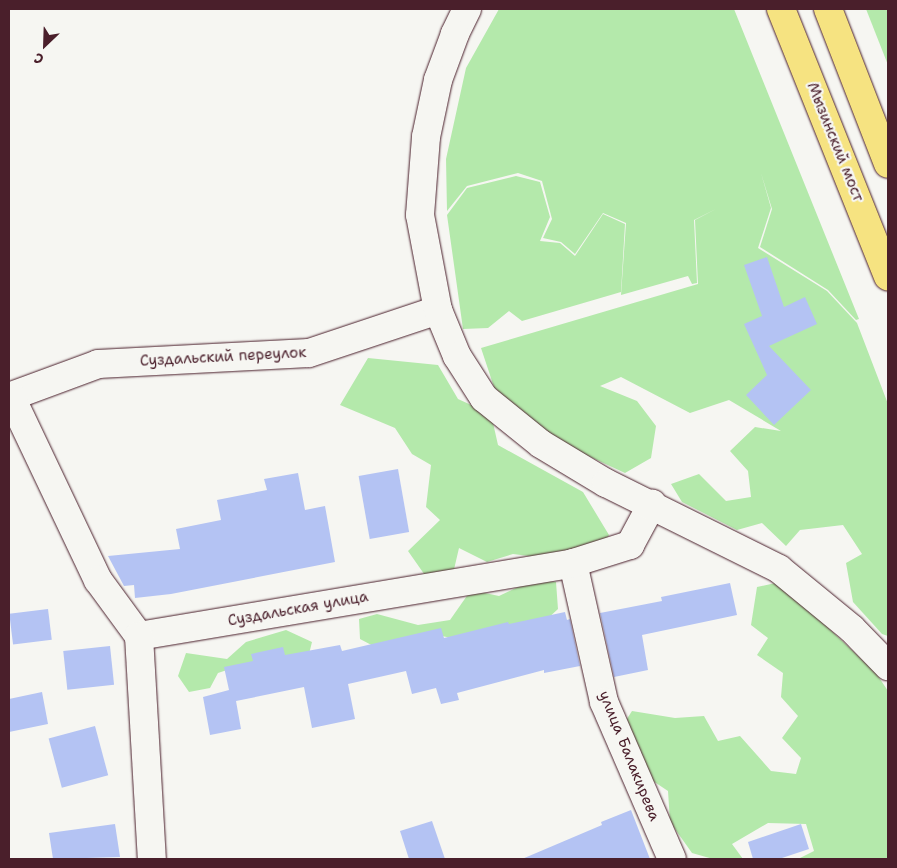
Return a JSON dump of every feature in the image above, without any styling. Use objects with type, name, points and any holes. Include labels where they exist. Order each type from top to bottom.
[{"type":"main road","name":"Мызинский мост","points":[[781,9],[888,276]]},
{"type":"main road","points":[[828,9],[888,164]]},
{"type":"street","points":[[467,9],[455,34],[438,80],[426,137],[420,215],[438,310],[456,356],[484,398],[541,444],[606,483],[779,568],[845,622],[888,666]]},
{"type":"street","name":"Суздальский переулок","points":[[10,397],[98,364],[309,353],[438,310]]},
{"type":"street","points":[[10,397],[98,580],[139,636],[152,859]]},
{"type":"street","name":"Суздальская улица","points":[[139,636],[574,563],[630,545],[652,504]]},
{"type":"street","name":"улица Балакирева","points":[[574,563],[604,702],[672,859]]},
{"type":"green space","points":[[499,9],[734,9],[859,319],[856,320],[828,290],[760,247],[772,209],[761,173],[771,208],[758,248],[827,291],[857,323],[888,404],[888,636],[882,634],[853,602],[846,563],[862,554],[843,525],[800,530],[786,546],[762,523],[737,530],[682,502],[671,484],[699,474],[726,501],[751,497],[748,471],[730,451],[755,427],[781,431],[729,400],[690,413],[621,377],[600,386],[637,401],[656,426],[651,458],[625,473],[571,448],[523,418],[494,387],[481,348],[698,284],[695,220],[716,209],[694,220],[697,283],[692,284],[688,276],[621,295],[626,223],[603,213],[575,254],[561,242],[543,238],[552,219],[542,181],[518,173],[467,186],[447,211],[446,159],[466,68]]},
{"type":"green space","points":[[866,9],[888,9],[888,65]]},
{"type":"green space","points":[[516,176],[540,182],[550,217],[540,241],[560,243],[575,256],[603,214],[625,224],[621,292],[522,321],[509,311],[488,328],[463,329],[447,215],[467,188]]},
{"type":"green space","points":[[368,358],[438,365],[458,399],[491,414],[498,445],[583,492],[609,535],[592,564],[513,554],[487,562],[459,548],[452,578],[429,581],[408,551],[440,520],[426,507],[431,465],[412,454],[395,428],[340,405]]},
{"type":"green space","points":[[535,579],[556,582],[558,609],[533,632],[466,641],[432,634],[400,660],[360,639],[359,619],[377,614],[418,625],[450,620],[471,590],[499,596]]},
{"type":"green space","points":[[780,582],[876,673],[888,691],[888,859],[798,859],[814,851],[806,824],[768,823],[732,844],[743,859],[713,859],[692,853],[670,822],[668,791],[635,769],[621,728],[632,711],[675,718],[704,716],[718,741],[740,736],[771,771],[796,774],[801,758],[782,738],[798,716],[781,697],[783,673],[757,655],[768,638],[751,625],[757,587]]},
{"type":"green space","points":[[286,630],[312,642],[308,658],[236,667],[218,673],[210,688],[189,692],[178,676],[186,653],[227,659],[246,642]]},
{"type":"building","points":[[767,257],[784,307],[805,297],[817,324],[769,346],[811,390],[774,425],[746,395],[767,375],[744,324],[762,316],[744,265]]},
{"type":"building","points":[[398,469],[409,532],[370,539],[359,476]]},
{"type":"building","points":[[298,473],[305,510],[325,506],[335,562],[171,594],[135,598],[134,585],[124,586],[108,556],[180,549],[176,529],[221,520],[217,500],[267,490],[264,479]]},
{"type":"building","points":[[730,583],[737,615],[642,635],[648,670],[614,677],[600,613],[662,601],[661,597]]},
{"type":"building","points":[[48,609],[52,640],[13,645],[9,614]]},
{"type":"building","points":[[565,612],[567,620],[570,619],[580,666],[544,673],[544,670],[457,693],[459,700],[441,704],[436,688],[412,694],[406,671],[348,684],[355,719],[312,728],[304,687],[236,701],[241,729],[210,735],[203,697],[229,690],[224,667],[253,661],[251,654],[283,647],[285,655],[340,645],[342,651],[441,628],[444,638],[508,622],[509,624]]},
{"type":"building","points":[[110,646],[114,685],[67,690],[63,651]]},
{"type":"building","points":[[42,692],[48,724],[9,732],[9,699]]},
{"type":"building","points":[[95,726],[108,775],[62,788],[49,738]]},
{"type":"building","points":[[631,810],[650,859],[522,859],[602,825],[601,822]]},
{"type":"building","points":[[432,821],[445,859],[409,859],[400,831]]},
{"type":"building","points":[[115,824],[120,857],[53,859],[49,833]]},
{"type":"building","points":[[801,824],[809,849],[779,859],[753,859],[748,842]]}]
